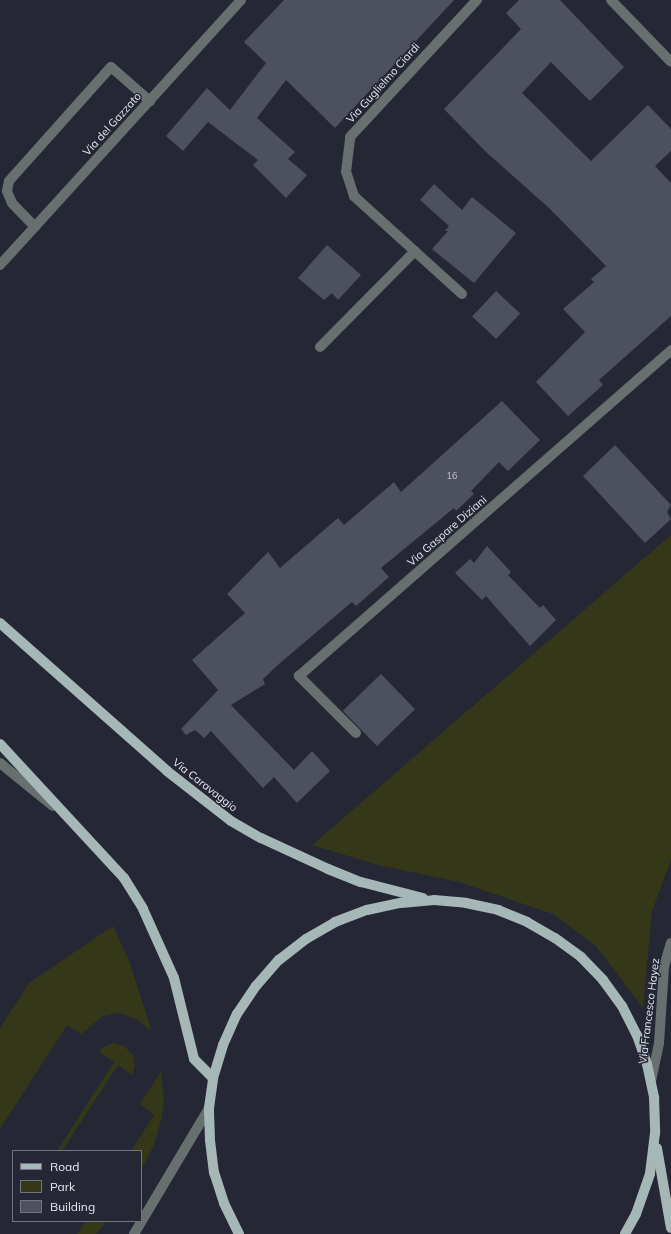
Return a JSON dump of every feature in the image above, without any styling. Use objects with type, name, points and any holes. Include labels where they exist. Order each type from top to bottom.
[{"type":"main road","name":"Via Caravaggio","points":[[0,623],[167,771],[231,821],[261,838],[334,871],[395,892],[434,900]]},
{"type":"main road","points":[[0,744],[124,878],[143,909],[174,978],[194,1059],[213,1078]]},
{"type":"main road","points":[[239,1234],[224,1203],[214,1173],[210,1140],[209,1108],[213,1078],[223,1045],[245,1003],[279,960],[306,939],[335,922],[367,910],[401,903],[434,900],[466,903],[498,910],[527,922],[555,938],[581,957],[603,980],[622,1006],[637,1034],[652,1081],[655,1133],[661,1180],[671,1228]]},
{"type":"main road","points":[[625,1234],[636,1214],[650,1174],[655,1133]]},
{"type":"street","name":"Via del Gazzato","points":[[0,265],[241,0]]},
{"type":"street","name":"Via Guglielmo Ciardi","points":[[462,294],[354,196],[346,172],[350,137],[478,0]]},
{"type":"street","points":[[611,0],[671,62]]},
{"type":"street","points":[[34,227],[12,203],[7,191],[10,181],[111,67],[150,101]]},
{"type":"street","points":[[320,347],[415,251]]},
{"type":"street","name":"Via Gaspare Diziani","points":[[356,733],[299,676],[671,350]]},
{"type":"street","points":[[0,762],[74,823]]},
{"type":"street","name":"Via Francesco Hayez","points":[[652,1081],[659,1043],[664,967],[671,943]]},
{"type":"street","points":[[142,1221],[209,1108]]},
{"type":"street","points":[[134,1234],[141,1222]]},
{"type":"green space","points":[[671,535],[671,860],[652,911],[643,1008],[595,945],[553,914],[459,882],[378,865],[312,845]]},
{"type":"green space","points":[[113,926],[129,960],[152,1032],[138,1020],[120,1013],[103,1016],[81,1034],[67,1025],[0,1129],[0,1028],[29,983]]},
{"type":"green space","points":[[114,1043],[124,1046],[133,1055],[135,1066],[132,1075],[118,1065],[63,1150],[58,1150],[114,1062],[99,1052],[105,1046]]},
{"type":"green space","points":[[161,1071],[164,1101],[162,1117],[153,1147],[142,1168],[142,1150],[132,1150],[154,1115],[140,1104]]},
{"type":"green space","points":[[85,1222],[106,1222],[96,1234],[77,1234]]},
{"type":"building","points":[[284,0],[454,0],[335,128],[286,80],[257,118],[295,152],[288,159],[307,175],[286,198],[253,165],[258,160],[208,122],[183,151],[166,136],[207,88],[230,110],[266,63],[244,42]]},
{"type":"building","points":[[519,0],[560,0],[624,67],[590,101],[551,62],[522,93],[591,161],[648,105],[671,129],[671,151],[655,166],[671,183],[671,316],[599,380],[603,385],[568,416],[536,382],[585,332],[563,309],[594,282],[591,279],[606,266],[549,208],[486,152],[444,109],[521,29],[506,13]]},
{"type":"building","points":[[434,184],[462,210],[472,197],[516,233],[474,283],[432,249],[448,231],[445,231],[449,226],[420,200]]},
{"type":"building","points":[[327,245],[361,275],[338,300],[332,293],[324,300],[298,278]]},
{"type":"building","points":[[496,291],[520,314],[496,339],[472,317]]},
{"type":"building","points":[[502,401],[540,440],[508,471],[499,462],[471,491],[474,494],[456,511],[454,508],[381,568],[389,577],[356,606],[352,602],[280,663],[263,679],[265,684],[231,705],[294,770],[312,751],[330,771],[297,803],[274,777],[263,788],[211,731],[204,738],[195,730],[186,735],[181,729],[218,690],[192,660],[245,613],[227,594],[268,552],[280,568],[338,518],[344,525],[394,482],[401,492]]},
{"type":"building","points":[[615,445],[671,505],[667,512],[671,519],[645,543],[583,476]]},
{"type":"building","points":[[487,546],[511,572],[508,575],[540,608],[543,605],[556,620],[530,646],[486,596],[482,600],[455,573],[470,559],[474,563]]},
{"type":"building","points":[[381,674],[415,709],[377,746],[343,711]]}]
